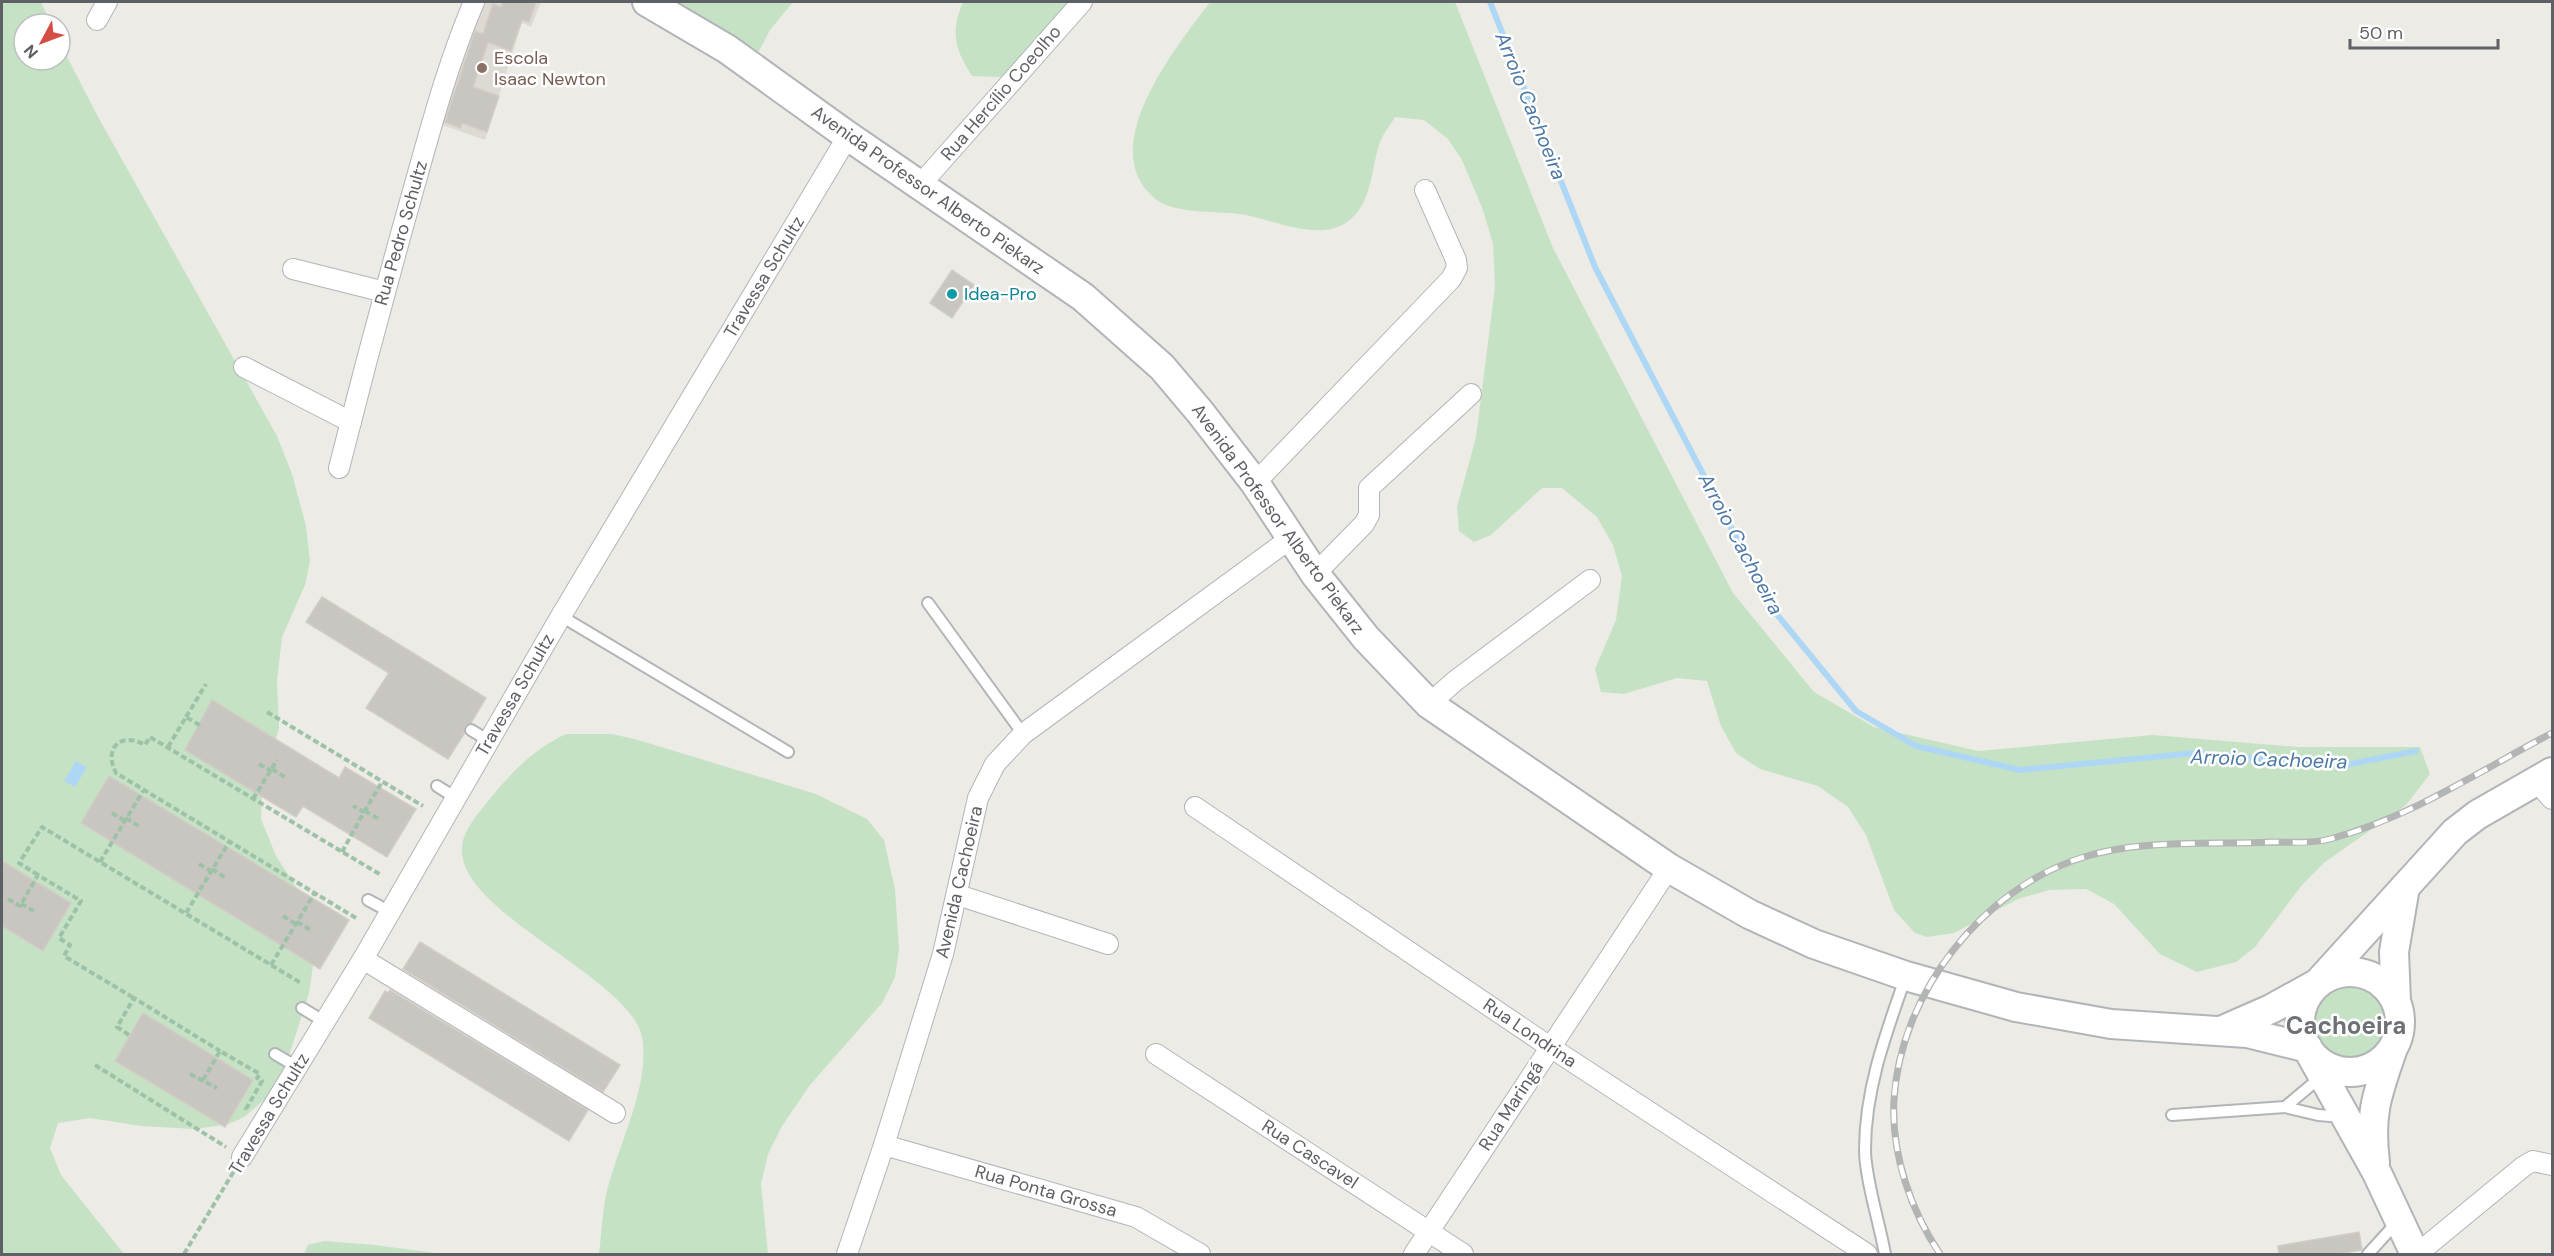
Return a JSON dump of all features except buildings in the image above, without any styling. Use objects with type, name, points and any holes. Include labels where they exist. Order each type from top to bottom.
[{"type":"main road","name":"Avenida Professor Alberto Piekarz","points":[[647,2],[726,49],[848,136],[1083,297],[1162,367],[1255,483],[1315,574],[1366,638],[1429,704],[1669,868],[1749,914],[1814,944],[1906,976],[2016,1007],[2090,1020],[2265,1036],[2308,1048]]},
{"type":"main road","points":[[2416,1254],[2377,1173],[2308,1048],[2302,1035],[2301,1014],[2308,993],[2455,832],[2477,815],[2547,784]]},
{"type":"main road","points":[[2377,1173],[2371,1133],[2372,1116],[2401,1027],[2396,1001],[2394,952],[2406,886]]},
{"type":"main road","points":[[2318,983],[2339,973],[2362,973],[2376,978],[2388,988],[2396,1001]]},
{"type":"main road","name":"Avenida Professor Alberto Piekarz","points":[[2221,1031],[2280,1005],[2318,983]]},
{"type":"main road","points":[[2308,1048],[2326,1065],[2349,1072],[2365,1070],[2380,1063],[2392,1051]]},
{"type":"street","points":[[97,20],[107,2]]},
{"type":"street","name":"Rua Pedro Schultz","points":[[339,468],[439,99],[456,46],[474,2]]},
{"type":"street","name":"Rua Hercílio Coeolho","points":[[920,185],[1082,2]]},
{"type":"street","name":"Travessa Schultz","points":[[242,1157],[363,959],[561,616],[848,136]]},
{"type":"street","points":[[1255,483],[1451,279],[1457,268],[1456,260],[1425,190]]},
{"type":"street","points":[[293,269],[385,292]]},
{"type":"street","points":[[244,367],[351,422]]},
{"type":"street","points":[[1315,574],[1364,524],[1369,515],[1369,488],[1471,394]]},
{"type":"street","name":"Avenida Cachoeira","points":[[847,1254],[884,1145],[958,895],[978,798],[995,764],[1023,734],[1291,538]]},
{"type":"street","points":[[1429,704],[1455,681],[1590,580]]},
{"type":"street","name":"Rua Londrina","points":[[1195,807],[1550,1047],[1867,1254]]},
{"type":"street","name":"Rua Maringá","points":[[1414,1254],[1669,868]]},
{"type":"street","points":[[958,895],[1108,944]]},
{"type":"street","points":[[363,959],[615,1113]]},
{"type":"street","name":"Rua Cascavel","points":[[1156,1054],[1463,1254]]},
{"type":"street","name":"Rua Ponta Grossa","points":[[884,1145],[1136,1216],[1200,1254]]},
{"type":"street","points":[[2416,1254],[2524,1166],[2533,1161],[2553,1165]]},
{"type":"lane","points":[[928,603],[1023,734]]},
{"type":"lane","points":[[561,616],[788,752]]},
{"type":"lane","points":[[471,730],[489,741]]},
{"type":"lane","points":[[437,786],[456,798]]},
{"type":"lane","points":[[368,900],[390,912]]},
{"type":"lane","points":[[1885,1254],[1865,1153],[1868,1103],[1880,1052],[1906,976]]},
{"type":"lane","points":[[302,1008],[325,1022]]},
{"type":"lane","points":[[275,1054],[297,1067]]},
{"type":"lane","points":[[2285,1107],[2323,1076]]},
{"type":"lane","points":[[2172,1115],[2285,1107],[2318,1115],[2346,1117]]},
{"type":"lane","points":[[2368,1254],[2400,1218]]},
{"type":"path","points":[[168,747],[206,684]]},
{"type":"path","points":[[267,712],[423,806]]},
{"type":"path","points":[[186,717],[201,726]]},
{"type":"path","points":[[356,918],[116,773],[110,763],[111,752],[117,743],[127,739],[136,739],[145,745],[150,737],[381,875]]},
{"type":"path","points":[[254,799],[277,760]]},
{"type":"path","points":[[259,764],[285,777]]},
{"type":"path","points":[[342,852],[382,782]]},
{"type":"path","points":[[100,862],[143,791]]},
{"type":"path","points":[[353,806],[379,819]]},
{"type":"path","points":[[112,813],[140,827]]},
{"type":"path","points":[[266,1120],[246,1109],[262,1081],[257,1078],[260,1074],[64,956],[70,945],[59,938],[81,901],[19,863],[42,827],[301,983]]},
{"type":"path","points":[[186,913],[229,842]]},
{"type":"path","points":[[198,864],[226,878]]},
{"type":"path","points":[[21,904],[38,875]]},
{"type":"path","points":[[271,965],[314,894]]},
{"type":"path","points":[[8,899],[34,911]]},
{"type":"path","points":[[283,916],[311,930]]},
{"type":"path","points":[[129,1035],[117,1027],[134,998]]},
{"type":"path","points":[[203,1080],[220,1050]]},
{"type":"path","points":[[94,1065],[242,1157]]},
{"type":"path","points":[[190,1074],[217,1088]]},
{"type":"path","name":"Travessa Schultz","points":[[184,1254],[242,1157]]},
{"type":"shaded area","name":"Escola Isaac Newton","points":[[481,2],[541,2],[531,27],[522,23],[485,140],[442,125],[462,40]]},
{"type":"green space","points":[[2,2],[41,2],[46,12],[12,12],[12,72],[72,72],[72,66],[277,436],[292,474],[306,526],[310,561],[305,585],[282,637],[277,681],[279,728],[262,792],[261,819],[276,856],[304,899],[315,952],[309,993],[285,1068],[269,1096],[244,1117],[229,1124],[195,1129],[141,1126],[90,1118],[58,1123],[50,1148],[61,1175],[124,1254],[2,1254]]},
{"type":"green space","points":[[668,2],[793,2],[770,30],[757,55]]},
{"type":"green space","points":[[963,2],[1075,2],[1026,56],[1000,77],[972,76],[962,58],[958,49],[956,32]]},
{"type":"green space","points":[[1210,2],[1455,2],[1553,248],[1733,593],[1814,692],[1874,727],[1978,751],[2153,735],[2298,747],[2420,747],[2430,774],[2406,805],[2325,862],[2302,885],[2255,947],[2236,962],[2197,972],[2160,954],[2114,904],[2086,889],[2049,890],[2018,899],[1954,933],[1927,937],[1915,933],[1894,910],[1866,835],[1848,807],[1818,786],[1760,769],[1736,753],[1721,726],[1707,681],[1677,678],[1624,694],[1601,692],[1595,669],[1616,620],[1622,576],[1613,545],[1597,517],[1562,488],[1542,488],[1491,535],[1474,542],[1459,531],[1457,507],[1476,437],[1495,287],[1493,244],[1483,210],[1462,160],[1448,139],[1424,120],[1395,117],[1377,150],[1367,195],[1362,205],[1347,222],[1325,230],[1299,228],[1239,214],[1174,207],[1153,197],[1137,176],[1133,151],[1137,124],[1148,97],[1179,43]]},
{"type":"green space","points":[[566,734],[612,734],[638,740],[816,794],[867,819],[884,840],[895,889],[899,949],[895,977],[882,1003],[810,1085],[782,1126],[768,1154],[761,1184],[768,1254],[599,1254],[605,1200],[637,1098],[643,1057],[642,1037],[631,1015],[609,992],[486,896],[468,872],[462,848],[465,835],[472,823],[506,780],[543,747]]},
{"type":"green space","points":[[2344,985],[2358,985],[2372,991],[2382,1001],[2388,1015],[2388,1029],[2382,1043],[2372,1053],[2358,1059],[2344,1059],[2330,1053],[2320,1043],[2314,1029],[2314,1015],[2320,1001],[2330,991]]},
{"type":"green space","points":[[324,1241],[442,1254],[304,1254],[308,1245]]},
{"type":"water","points":[[76,761],[87,767],[75,787],[64,781]]},
{"type":"waterway","name":"Arroio Cachoeira","points":[[1490,2],[1595,267],[1775,612],[1856,711],[1916,746],[2020,770],[2195,753],[2340,766],[2416,751]]},
{"type":"railway","points":[[1940,1254],[1912,1201],[1900,1161],[1894,1120],[1894,1100],[1900,1060],[1912,1022],[1930,985],[1953,950],[1981,920],[2012,893],[2047,872],[2084,857],[2129,847],[2316,842],[2330,839],[2388,819],[2416,806],[2552,733]]},
{"type":"place","name":"Escola Isaac Newton","points":[[482,68]]},
{"type":"place","name":"Idea-Pro","points":[[952,294]]},
{"type":"district","name":"Cachoeira","points":[[2346,1026]]}]
